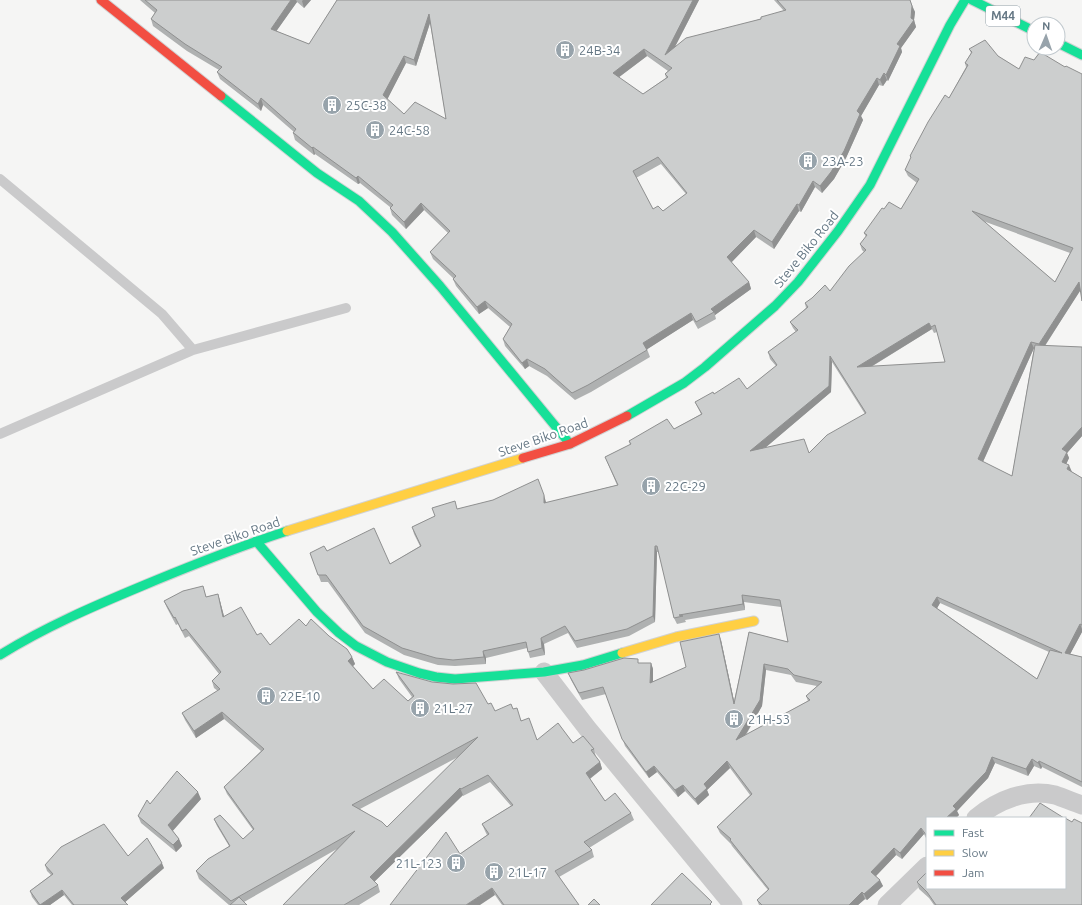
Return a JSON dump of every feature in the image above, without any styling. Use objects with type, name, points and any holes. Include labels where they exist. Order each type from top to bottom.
[{"type":"street","points":[[101,0],[311,168],[359,202],[392,232],[440,286],[570,444]]},
{"type":"street","name":"Steve Biko Road","points":[[0,655],[21,642],[104,602],[195,564],[256,541],[570,444],[618,422],[684,383],[705,367],[775,306],[798,282],[838,231],[870,185],[950,25],[965,0]]},
{"type":"street","name":"M44","points":[[972,0],[1026,27]]},
{"type":"street","points":[[1066,47],[1082,55]]},
{"type":"street","points":[[256,541],[317,612],[339,633],[356,646],[371,655],[402,668],[436,677],[455,679],[544,672],[583,665],[676,637],[754,621]]},
{"type":"street","points":[[544,672],[587,728],[732,905]]},
{"type":"street","points":[[977,817],[997,803],[1028,794],[1054,795],[1082,805]]},
{"type":"street","points":[[886,905],[926,867]]},
{"type":"lane","points":[[0,179],[162,314],[194,350]]},
{"type":"lane","points":[[0,434],[194,350],[346,308]]},
{"type":"building","points":[[145,0],[291,0],[271,29],[309,44],[337,0],[693,0],[665,55],[686,38],[761,19],[761,17],[786,10],[777,0],[910,0],[912,6],[911,18],[914,20],[897,44],[900,46],[886,75],[884,73],[880,80],[877,78],[857,111],[860,114],[844,151],[820,186],[813,181],[799,205],[797,204],[772,242],[754,230],[727,257],[749,282],[711,309],[714,312],[696,322],[691,313],[643,343],[647,350],[572,393],[545,369],[527,359],[522,363],[503,339],[512,324],[485,301],[477,307],[453,279],[456,276],[430,252],[450,231],[421,203],[404,222],[390,208],[393,205],[358,176],[356,178],[293,133],[296,129],[261,98],[258,104],[217,72],[222,67],[185,44],[151,19],[157,10]],"holes":[[[429,14],[446,119],[415,102],[404,114],[383,95],[404,56],[414,60]],[[644,49],[672,68],[665,74],[668,77],[643,94],[613,73]],[[658,157],[687,193],[663,211],[658,206],[653,209],[633,171]]]},
{"type":"building","points":[[985,40],[998,56],[1019,69],[1025,57],[1034,60],[1037,56],[1047,56],[1065,67],[1066,66],[1082,74],[1082,301],[1079,282],[1039,344],[1031,342],[978,459],[1012,476],[1035,345],[1082,347],[1082,427],[1062,449],[1067,452],[1062,462],[1069,465],[1067,469],[1082,478],[1082,625],[1080,624],[1065,653],[1082,657],[1082,782],[1032,759],[1026,769],[992,757],[986,772],[953,806],[956,809],[947,817],[926,817],[926,835],[921,828],[900,853],[894,848],[871,872],[880,880],[864,894],[862,892],[849,905],[762,905],[757,900],[769,889],[730,840],[731,839],[717,827],[752,794],[727,761],[704,784],[707,788],[695,799],[683,785],[675,790],[654,766],[646,772],[622,739],[603,687],[579,693],[568,673],[584,670],[624,658],[638,659],[638,663],[651,663],[650,683],[686,667],[680,642],[719,634],[734,704],[749,632],[788,642],[780,600],[742,595],[743,604],[679,615],[683,616],[674,618],[657,546],[655,546],[653,616],[627,629],[575,641],[565,626],[541,638],[542,648],[528,652],[526,642],[483,651],[484,657],[453,660],[436,658],[402,648],[363,626],[326,575],[318,575],[310,553],[324,546],[327,551],[374,528],[390,564],[421,546],[412,527],[435,516],[432,508],[455,501],[457,509],[493,500],[538,479],[544,495],[544,503],[618,485],[605,457],[631,444],[629,441],[667,419],[674,429],[702,414],[695,402],[713,392],[714,394],[739,378],[747,389],[777,365],[768,352],[798,330],[790,322],[808,307],[805,303],[825,285],[830,291],[849,266],[866,250],[860,244],[867,235],[864,233],[882,208],[884,209],[889,202],[901,209],[919,179],[905,170],[911,157],[910,156],[928,122],[945,95],[949,98],[968,65],[965,63],[972,52],[969,49]],"holes":[[[972,211],[1073,248],[1055,282]],[[929,323],[931,327],[935,325],[945,362],[857,367]],[[830,356],[866,413],[827,435],[809,453],[804,439],[750,451],[829,386]],[[937,597],[1062,653],[1050,650],[1037,679],[932,605]],[[764,664],[788,669],[794,675],[822,682],[806,696],[810,700],[736,740],[760,700]]]},
{"type":"building","points":[[203,586],[206,597],[218,594],[223,617],[241,607],[257,635],[261,633],[270,645],[299,619],[306,626],[311,619],[329,636],[347,649],[352,657],[348,661],[373,689],[384,679],[408,701],[414,696],[396,672],[432,682],[453,684],[476,683],[488,704],[491,703],[495,711],[511,704],[513,709],[517,708],[521,721],[529,718],[537,740],[558,723],[573,743],[583,736],[594,749],[591,750],[600,762],[586,773],[605,801],[615,793],[631,813],[584,842],[592,850],[555,871],[579,905],[504,905],[492,888],[466,905],[390,905],[446,832],[460,854],[489,834],[482,824],[513,805],[488,775],[461,789],[460,788],[370,877],[378,885],[344,905],[283,905],[355,831],[231,901],[196,871],[208,859],[230,846],[214,819],[220,815],[243,839],[254,829],[224,787],[264,749],[222,712],[194,731],[182,713],[220,689],[212,681],[221,672],[186,629],[182,631],[175,617],[174,618],[164,601],[183,591]],"holes":[[[478,737],[387,827],[382,822],[352,805]]]},
{"type":"building","points":[[177,771],[198,792],[168,825],[179,839],[173,845],[138,816],[147,800],[150,804]]},
{"type":"building","points":[[1040,803],[1062,817],[1030,817]]},
{"type":"building","points":[[1066,819],[1072,822],[1074,819],[1082,823],[1082,905],[936,905],[927,892],[917,882],[926,873],[926,889],[1066,889]]},
{"type":"building","points":[[104,824],[128,856],[147,838],[162,863],[121,898],[128,905],[74,905],[62,890],[40,905],[30,891],[53,874],[45,865],[61,847]]},
{"type":"building","points":[[682,873],[712,902],[710,904],[711,905],[651,905]]},
{"type":"building","points":[[239,897],[247,905],[230,905]]},
{"type":"building","points":[[594,899],[600,905],[588,905]]},
{"type":"traffic: fast","points":[[627,416],[684,383],[705,367],[775,306],[798,282],[838,231],[870,185],[950,25],[965,0]]},
{"type":"traffic: fast","points":[[972,0],[1026,27]]},
{"type":"traffic: fast","points":[[1066,47],[1082,55]]},
{"type":"traffic: fast","points":[[221,96],[317,173],[359,201],[392,232],[440,286],[570,444]]},
{"type":"traffic: fast","points":[[0,655],[52,626],[106,601],[214,557],[287,531]]},
{"type":"traffic: fast","points":[[256,541],[317,612],[339,633],[356,646],[387,662],[419,673],[455,679],[544,672],[583,665],[622,653]]},
{"type":"traffic: slow","points":[[287,531],[523,458]]},
{"type":"traffic: slow","points":[[622,653],[676,637],[754,621]]},
{"type":"traffic: jam","points":[[101,0],[221,96]]},
{"type":"traffic: jam","points":[[523,458],[570,444],[627,416]]},
{"type":"place","name":"24B-34","points":[[565,50]]},
{"type":"place","name":"25C-38","points":[[332,105]]},
{"type":"place","name":"24C-58","points":[[375,130]]},
{"type":"place","name":"23A-23","points":[[808,161]]},
{"type":"place","name":"22C-29","points":[[651,486]]},
{"type":"place","name":"22E-10","points":[[266,696]]},
{"type":"place","name":"21L-27","points":[[420,708]]},
{"type":"place","name":"21H-53","points":[[734,719]]},
{"type":"place","name":"21L-123","points":[[456,863]]},
{"type":"place","name":"21L-17","points":[[494,872]]}]
